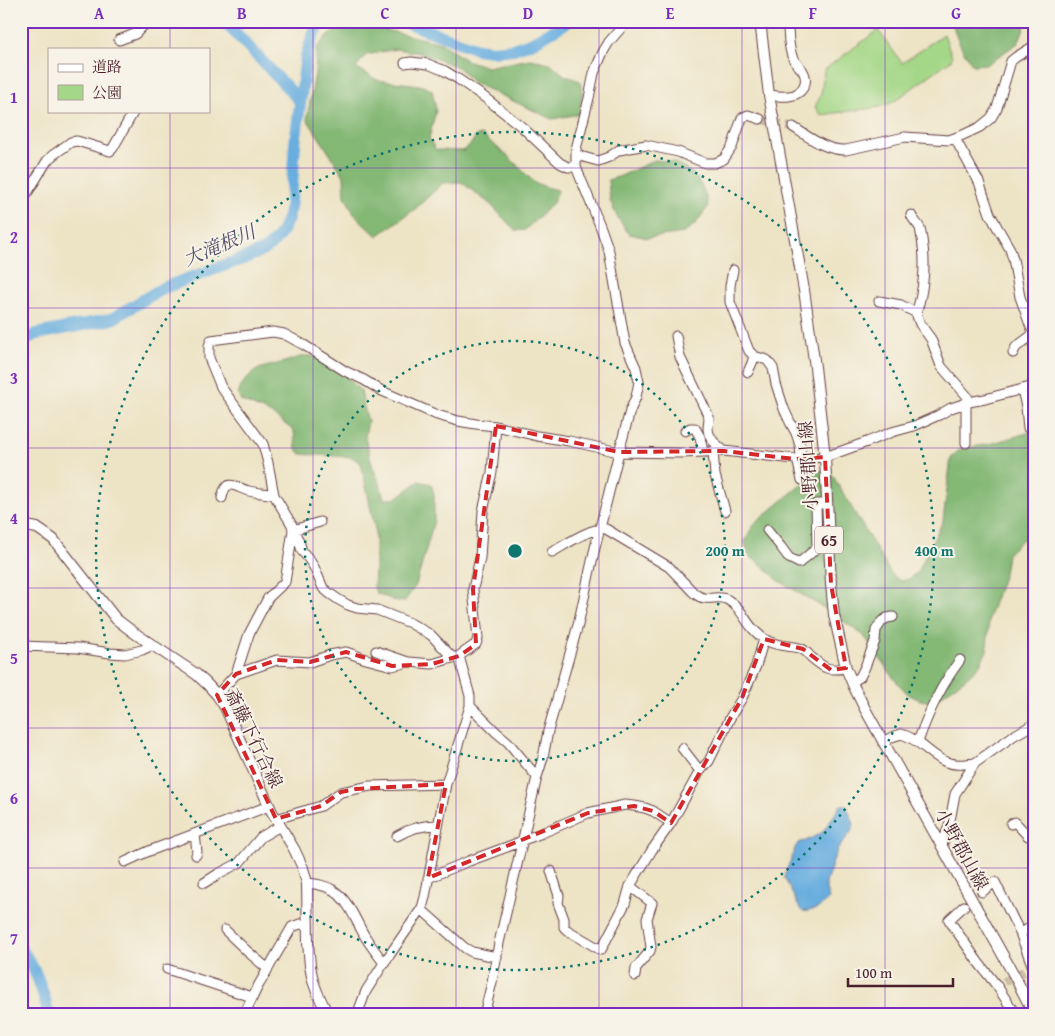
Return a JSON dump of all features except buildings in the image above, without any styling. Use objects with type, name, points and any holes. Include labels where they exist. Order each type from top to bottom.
[{"type":"main road","name":"小野郡山線","points":[[760,21],[769,95],[804,290],[815,367],[825,457],[834,615],[846,668],[865,709],[1034,1014]]},
{"type":"main road","name":"斎藤下行合線","points":[[21,525],[37,528],[52,539],[116,619],[196,674],[217,695],[225,708],[269,806],[303,868],[307,883],[309,954],[313,980],[326,1014]]},
{"type":"street","points":[[119,40],[135,34],[148,21]]},
{"type":"street","points":[[484,1015],[548,731],[578,625],[619,452],[639,382],[636,368],[625,342],[609,251],[576,167],[578,142],[594,73],[602,52],[627,21]]},
{"type":"street","points":[[769,95],[790,96],[796,94],[803,89],[806,81],[804,72],[792,56],[788,21]]},
{"type":"street","points":[[793,127],[822,145],[839,150],[905,137],[949,140],[956,138],[980,127],[991,118],[997,108],[1011,61],[1034,46]]},
{"type":"street","points":[[405,63],[428,64],[452,75],[522,127],[560,163],[568,167],[576,167]]},
{"type":"street","points":[[21,203],[47,161],[53,155],[70,142],[77,141],[110,151],[133,112]]},
{"type":"street","points":[[576,155],[598,162],[619,150],[646,144],[678,152],[705,163],[715,163],[724,159],[732,147],[742,118],[748,115],[760,119]]},
{"type":"street","points":[[956,138],[979,182],[990,214],[1010,249],[1020,297],[1034,335],[1016,347],[1013,353]]},
{"type":"street","points":[[911,215],[920,228],[923,245],[924,273],[920,304],[916,313]]},
{"type":"street","points":[[734,270],[730,286],[730,302],[749,351],[754,356],[767,360],[773,368],[784,408],[800,445],[799,458],[802,480]]},
{"type":"street","points":[[879,301],[901,305],[916,313],[920,324],[931,339],[941,366],[967,396],[966,444]]},
{"type":"street","points":[[357,1015],[366,991],[421,909],[446,784],[470,706],[470,696],[456,657],[431,635],[410,623],[377,610],[348,605],[323,588],[314,567],[302,551],[292,525],[274,495],[263,444],[221,387],[209,358],[208,346],[211,340],[273,332],[284,334],[382,391],[437,415],[458,421],[496,426],[619,452],[674,453],[724,451],[799,458],[825,457],[892,432],[914,426],[968,402],[1034,386]]},
{"type":"street","points":[[676,336],[680,357],[709,417],[709,434],[713,441],[724,451]]},
{"type":"street","points":[[748,372],[754,356]]},
{"type":"street","points":[[1022,390],[1028,428]]},
{"type":"street","points":[[376,651],[408,662],[432,664],[456,657],[476,644],[478,638],[473,589],[480,558],[483,511],[492,472],[496,426]]},
{"type":"street","points":[[684,431],[695,428],[700,437],[703,452]]},
{"type":"street","points":[[713,452],[715,475],[725,511]]},
{"type":"street","points":[[222,498],[225,488],[231,484],[247,490],[274,495]]},
{"type":"street","points":[[767,530],[789,558],[799,563],[817,548],[816,504],[827,504]]},
{"type":"street","points":[[293,530],[320,522]]},
{"type":"street","points":[[552,552],[578,537],[600,528],[606,529],[669,567],[700,598],[727,599],[740,608],[754,631],[764,639],[778,645],[803,650],[825,668],[834,670],[846,668]]},
{"type":"street","points":[[217,695],[236,674],[249,634],[268,598],[285,582],[293,530]]},
{"type":"street","points":[[852,682],[860,677],[875,641],[876,630],[887,618],[893,617]]},
{"type":"street","points":[[551,871],[559,896],[558,903],[564,919],[564,927],[601,950],[625,904],[630,886],[652,850],[671,824],[700,770],[709,761],[742,698],[756,666],[764,639]]},
{"type":"street","points":[[21,646],[78,648],[125,654],[153,645]]},
{"type":"street","points":[[236,674],[277,660],[310,662],[346,652],[392,666],[408,662]]},
{"type":"street","points":[[918,742],[933,706],[960,660]]},
{"type":"street","points":[[470,706],[508,742],[537,777]]},
{"type":"street","points":[[942,845],[949,826],[955,794],[975,763],[1034,724]]},
{"type":"street","points":[[883,742],[892,736],[901,734],[918,742],[944,761],[958,765],[975,763]]},
{"type":"street","points":[[682,748],[700,770]]},
{"type":"street","points":[[204,883],[239,863],[261,837],[278,822],[321,806],[341,792],[370,786],[446,784]]},
{"type":"street","points":[[428,878],[588,813],[625,805],[653,811],[671,824]]},
{"type":"street","points":[[125,862],[149,851],[269,806]]},
{"type":"street","points":[[1011,824],[1015,822],[1028,836],[1034,834]]},
{"type":"street","points":[[397,836],[407,830],[438,825]]},
{"type":"street","points":[[195,834],[196,855]]},
{"type":"street","points":[[982,892],[995,882],[1020,933],[1031,969]]},
{"type":"street","points":[[307,883],[321,885],[338,894],[384,963]]},
{"type":"street","points":[[630,886],[652,903],[647,919],[651,947],[650,951],[636,968],[634,976]]},
{"type":"street","points":[[964,906],[949,920],[978,962],[1000,984],[1016,1015]]},
{"type":"street","points":[[421,909],[465,948],[472,952],[497,957]]},
{"type":"street","points":[[244,1015],[252,997],[292,928],[300,924],[308,925]]},
{"type":"street","points":[[1020,933],[1034,926]]},
{"type":"street","points":[[225,930],[268,969]]},
{"type":"street","points":[[167,969],[252,997]]},
{"type":"highlighted area","points":[[496,426],[619,452],[724,451],[795,459],[825,457],[831,584],[846,668],[831,670],[803,649],[764,639],[742,698],[671,823],[653,811],[634,806],[588,813],[428,878],[446,784],[356,789],[341,792],[321,806],[276,819],[217,695],[236,674],[277,660],[310,662],[346,652],[392,666],[432,664],[459,656],[476,644],[473,589]]},
{"type":"green space","points":[[952,21],[1027,21],[1018,43],[987,64],[973,65],[960,44]]},
{"type":"green space","points":[[357,27],[377,28],[441,43],[466,60],[487,67],[530,59],[550,63],[564,75],[580,81],[582,94],[579,114],[552,119],[472,82],[458,67],[421,53],[396,49],[366,55],[356,67],[377,80],[420,85],[432,90],[436,110],[429,139],[436,150],[463,151],[476,136],[482,135],[509,157],[535,183],[558,190],[553,203],[525,230],[516,231],[489,203],[461,182],[443,183],[414,210],[377,236],[354,214],[345,196],[344,176],[307,119],[315,73],[317,48],[326,37],[338,29]]},
{"type":"green space","points":[[878,30],[902,63],[944,34],[952,57],[951,60],[893,102],[880,107],[821,115],[815,107],[821,95],[824,70]]},
{"type":"green space","points":[[655,160],[674,163],[691,172],[705,194],[708,207],[695,224],[684,233],[647,238],[629,234],[617,217],[610,200],[608,180]]},
{"type":"green space","points":[[304,356],[315,356],[345,375],[361,391],[368,421],[365,437],[372,465],[384,499],[395,499],[419,481],[431,484],[434,494],[434,521],[416,585],[405,601],[398,602],[376,593],[374,587],[375,529],[361,463],[352,457],[301,454],[296,448],[294,431],[272,414],[241,401],[238,395],[244,381],[256,371]]},
{"type":"green space","points":[[1034,431],[1034,532],[1007,554],[1004,574],[989,617],[987,651],[979,666],[965,679],[932,702],[920,700],[908,694],[895,680],[864,636],[829,611],[779,581],[748,555],[745,542],[753,525],[808,479],[822,470],[830,471],[891,574],[900,581],[909,579],[918,571],[943,521],[951,458],[960,449],[990,444]]},
{"type":"water","points":[[841,805],[846,805],[854,824],[834,858],[826,883],[829,899],[817,909],[803,912],[784,877],[796,846],[800,842],[823,832]]},
{"type":"waterway","points":[[224,21],[300,101]]},
{"type":"waterway","name":"大滝根川","points":[[21,344],[37,334],[112,319],[163,288],[250,256],[266,249],[278,238],[288,219],[291,201],[295,144],[306,56],[314,33],[324,21]]},
{"type":"waterway","name":"大滝根川","points":[[402,21],[477,49],[492,51],[513,49],[533,42],[569,21]]},
{"type":"waterway","name":"大滝根川","points":[[21,949],[27,957],[42,989],[49,1015]]},
{"type":"tunnel","points":[[760,119],[793,127]]},
{"type":"tunnel","points":[[1004,982],[1026,970]]}]
